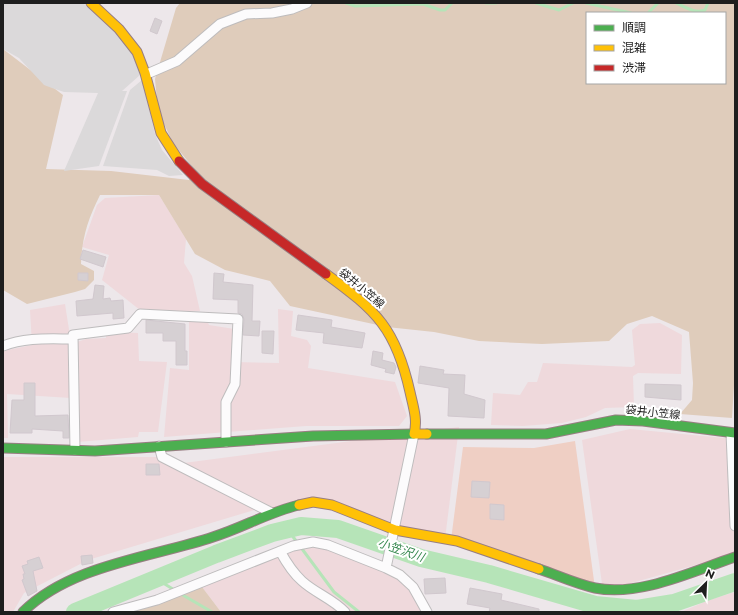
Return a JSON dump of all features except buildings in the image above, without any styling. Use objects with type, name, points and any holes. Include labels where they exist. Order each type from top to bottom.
[{"type":"street","name":"袋井小笠線","points":[[91,3],[127,37],[140,59],[147,74],[154,113],[160,131],[173,156],[184,169],[202,184],[351,292],[372,310],[384,324],[392,336],[401,357],[417,424],[414,434],[546,434],[616,420],[643,421],[733,433]]},
{"type":"street","points":[[147,74],[177,61],[220,24],[246,14],[272,13],[292,9],[307,3]]},
{"type":"street","points":[[75,450],[72,335],[84,332],[128,328],[140,314],[238,319],[235,384],[226,402],[226,442]]},
{"type":"street","points":[[3,346],[11,343],[41,339],[73,339]]},
{"type":"street","points":[[733,433],[735,526]]},
{"type":"street","points":[[3,448],[95,451],[313,436],[414,434],[386,568]]},
{"type":"street","points":[[159,446],[162,457],[272,514]]},
{"type":"street","points":[[23,612],[34,601],[67,583],[105,566],[214,537],[286,508],[313,502],[332,504],[395,530],[457,541],[595,588],[611,589],[658,583],[735,557]]},
{"type":"street","points":[[113,612],[157,600],[293,546],[313,542],[328,545],[400,575],[413,587],[427,612]]},
{"type":"street","points":[[280,551],[290,567],[302,581],[338,605],[345,612]]},
{"type":"shaded area","points":[[3,3],[83,3],[114,30],[133,55],[140,75],[122,91],[127,91],[99,166],[64,171],[98,93],[64,92],[44,85],[19,58],[3,49]]},
{"type":"shaded area","points":[[180,3],[735,3],[735,385],[732,418],[680,414],[692,400],[693,383],[689,332],[652,316],[627,324],[609,341],[542,344],[479,341],[434,332],[387,327],[290,306],[270,281],[225,270],[195,254],[159,195],[100,195],[92,212],[84,237],[81,264],[94,271],[94,280],[85,289],[27,304],[3,290],[3,49],[63,95],[46,169],[111,171],[189,180],[195,170],[173,143],[158,111],[155,79],[176,8]]},
{"type":"shaded area","points":[[142,80],[155,134],[162,150],[183,175],[169,176],[157,170],[103,166],[130,90]]},
{"type":"shaded area","points":[[159,195],[186,239],[184,263],[192,276],[200,311],[145,314],[102,280],[109,255],[82,247],[97,205],[105,198]]},
{"type":"shaded area","points":[[65,304],[70,336],[71,398],[7,394],[8,438],[3,438],[3,351],[32,345],[30,310]]},
{"type":"shaded area","points":[[278,309],[293,311],[291,336],[307,340],[311,346],[308,368],[395,382],[407,416],[399,426],[306,426],[164,437],[170,368],[189,370],[189,319],[207,320],[209,325],[234,329],[233,362],[279,363]]},
{"type":"shaded area","points":[[660,323],[682,335],[681,374],[638,373],[633,376],[634,407],[605,408],[586,417],[562,423],[523,426],[491,425],[493,393],[520,395],[528,382],[537,382],[543,363],[632,367],[635,365],[632,330],[640,324]]},
{"type":"shaded area","points":[[106,333],[138,333],[139,361],[167,362],[158,432],[139,432],[138,437],[77,442],[77,342],[86,339],[106,338]]},
{"type":"shaded area","points":[[459,427],[445,539],[307,503],[272,513],[261,508],[88,560],[24,593],[13,612],[3,612],[3,457],[162,457],[176,464]]},
{"type":"shaded area","points":[[630,429],[735,439],[735,554],[603,591],[582,440]]},
{"type":"shaded area","points":[[575,441],[595,588],[451,540],[463,447],[534,448]]},
{"type":"shaded area","points":[[321,544],[405,579],[426,612],[221,612],[199,583],[280,551]]},
{"type":"shaded area","points":[[199,583],[221,612],[112,612]]},
{"type":"shaded area","points":[[735,592],[735,612],[681,612],[709,600]]},
{"type":"waterway","points":[[346,3],[355,6],[423,4],[440,10],[445,10],[452,3]]},
{"type":"waterway","points":[[486,3],[496,3]]},
{"type":"waterway","points":[[536,3],[559,10],[573,3]]},
{"type":"waterway","points":[[586,3],[626,12]]},
{"type":"waterway","points":[[649,12],[658,3]]},
{"type":"waterway","points":[[676,3],[690,10],[698,11],[705,10],[708,3]]},
{"type":"waterway","name":"小笠沢川","points":[[75,612],[216,554],[272,533],[301,526],[338,529],[421,558],[489,574],[595,605],[637,609],[674,603],[735,582]]},
{"type":"waterway","points":[[288,530],[334,592],[359,612]]},
{"type":"waterway","points":[[155,578],[176,591]]},
{"type":"waterway","points":[[181,594],[212,612]]},
{"type":"traffic: fast","points":[[427,434],[546,434],[616,420],[643,421],[735,433]]},
{"type":"traffic: fast","points":[[3,448],[95,451],[313,436],[414,434]]},
{"type":"traffic: fast","points":[[23,612],[42,596],[64,583],[88,573],[113,564],[213,537],[299,505]]},
{"type":"traffic: fast","points":[[539,569],[595,588],[612,590],[630,589],[666,581],[735,557]]},
{"type":"traffic: slow","points":[[91,3],[119,29],[137,52],[145,73],[161,133],[179,161]]},
{"type":"traffic: slow","points":[[326,274],[359,299],[382,323],[391,337],[404,370],[414,408],[414,434],[427,434]]},
{"type":"traffic: slow","points":[[299,505],[313,502],[332,505],[395,530],[457,541],[539,569]]},
{"type":"traffic: jam","points":[[179,161],[202,184],[326,274]]}]
